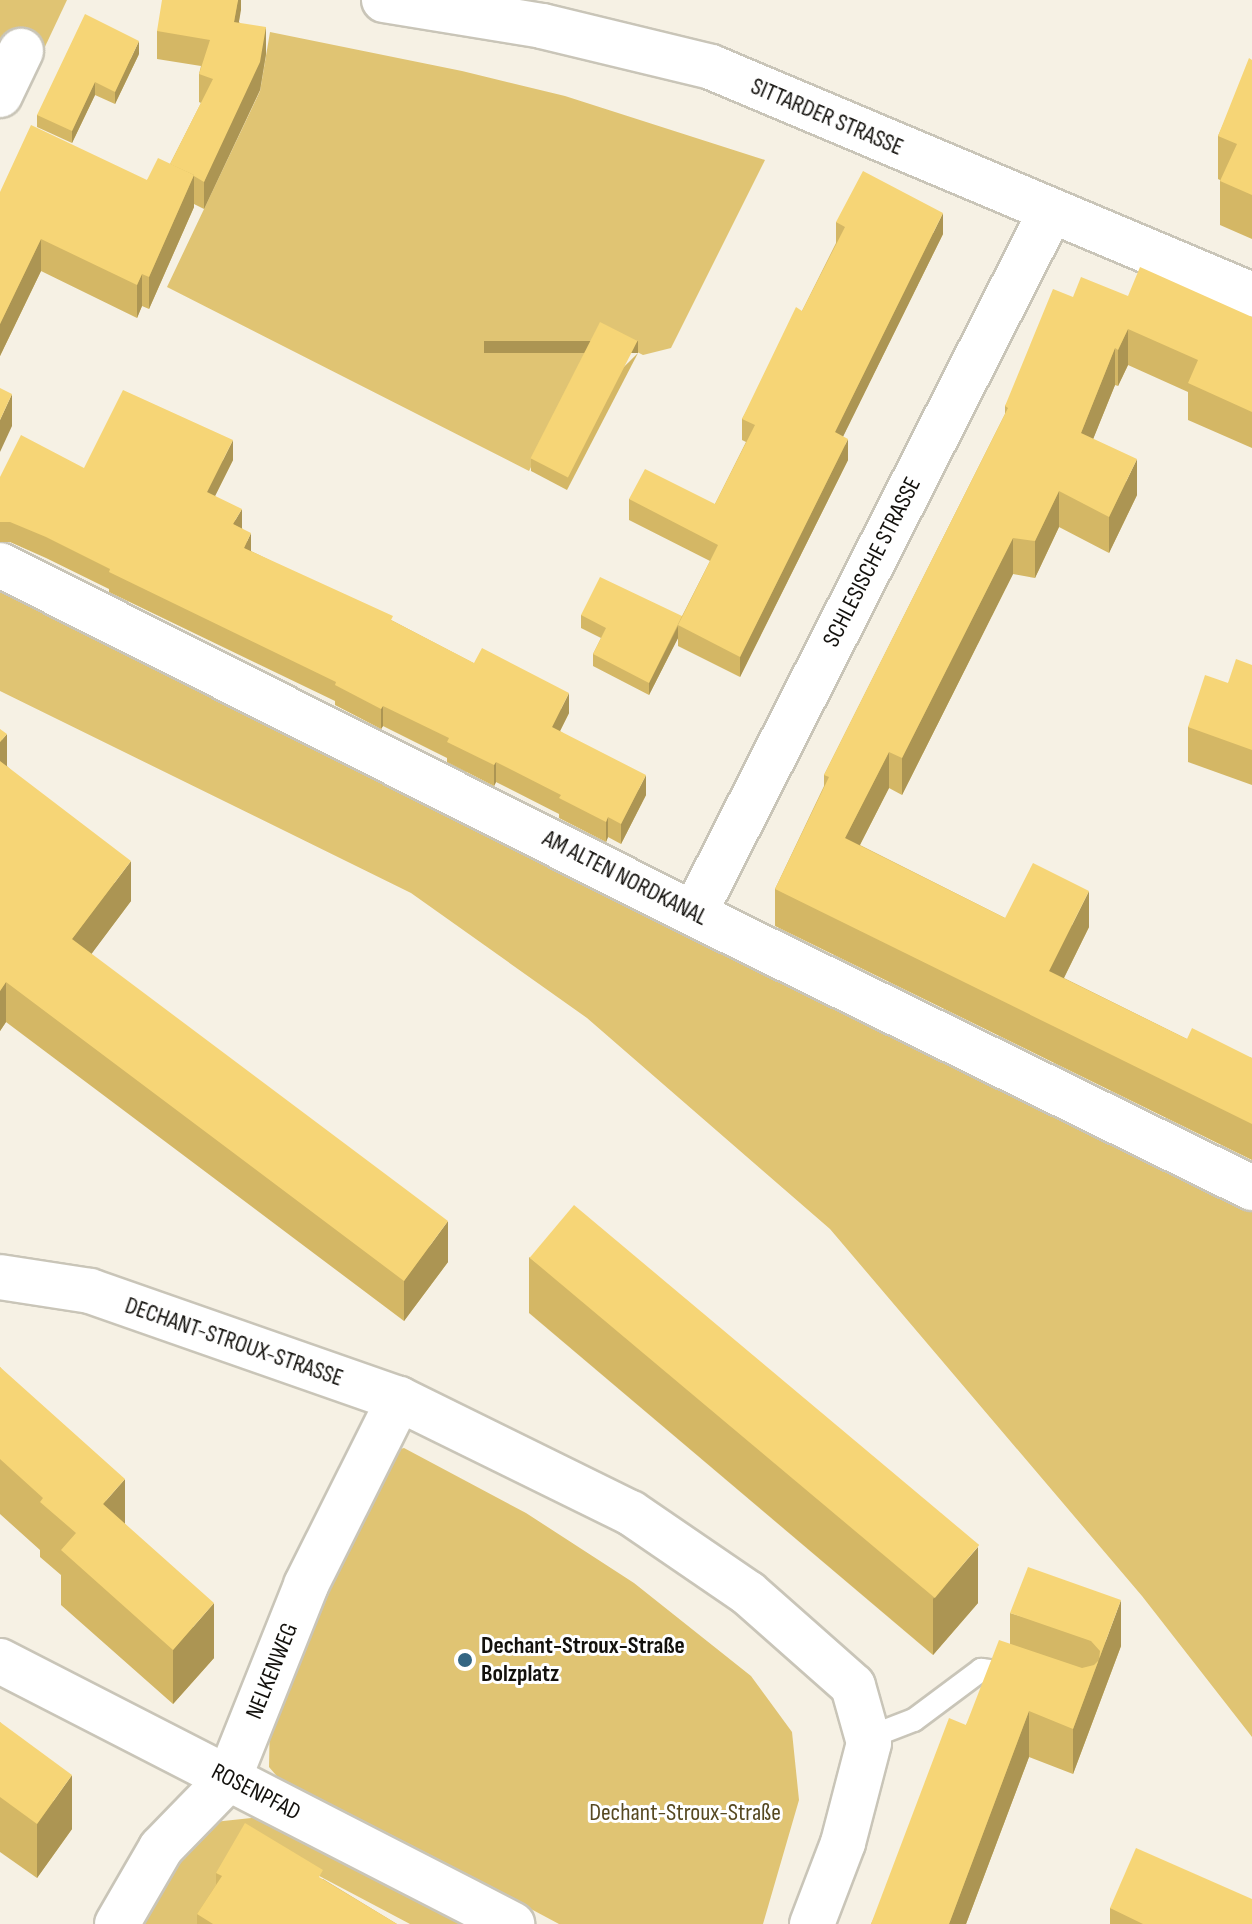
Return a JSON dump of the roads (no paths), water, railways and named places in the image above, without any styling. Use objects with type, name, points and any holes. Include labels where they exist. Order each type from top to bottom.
[{"type":"street","name":"SITTARDER STRASSE","points":[[384,0],[542,26],[711,67],[1252,295]]},
{"type":"street","points":[[0,95],[21,51]]},
{"type":"street","name":"SCHLESISCHE STRASSE","points":[[694,914],[1051,211]]},
{"type":"street","name":"AM ALTEN NORDKANAL","points":[[0,565],[694,914],[1252,1188]]},
{"type":"street","name":"DECHANT-STROUX-STRASSE","points":[[0,1277],[90,1291],[399,1399],[631,1513],[748,1593],[853,1686],[867,1738],[843,1843],[812,1924]]},
{"type":"street","name":"NELKENWEG","points":[[117,1924],[161,1848],[229,1778],[306,1585],[399,1399]]},
{"type":"street","name":"ROSENPFAD","points":[[0,1661],[512,1924]]},
{"type":"lane","points":[[867,1738],[914,1720],[981,1670],[1010,1673],[1041,1684]]},
{"type":"place","name":"Dechant-Stroux-Straße Bolzplatz","points":[[465,1660]]},
{"type":"park label","name":"Dechant-Stroux-Straße","points":[[685,1813]]}]
